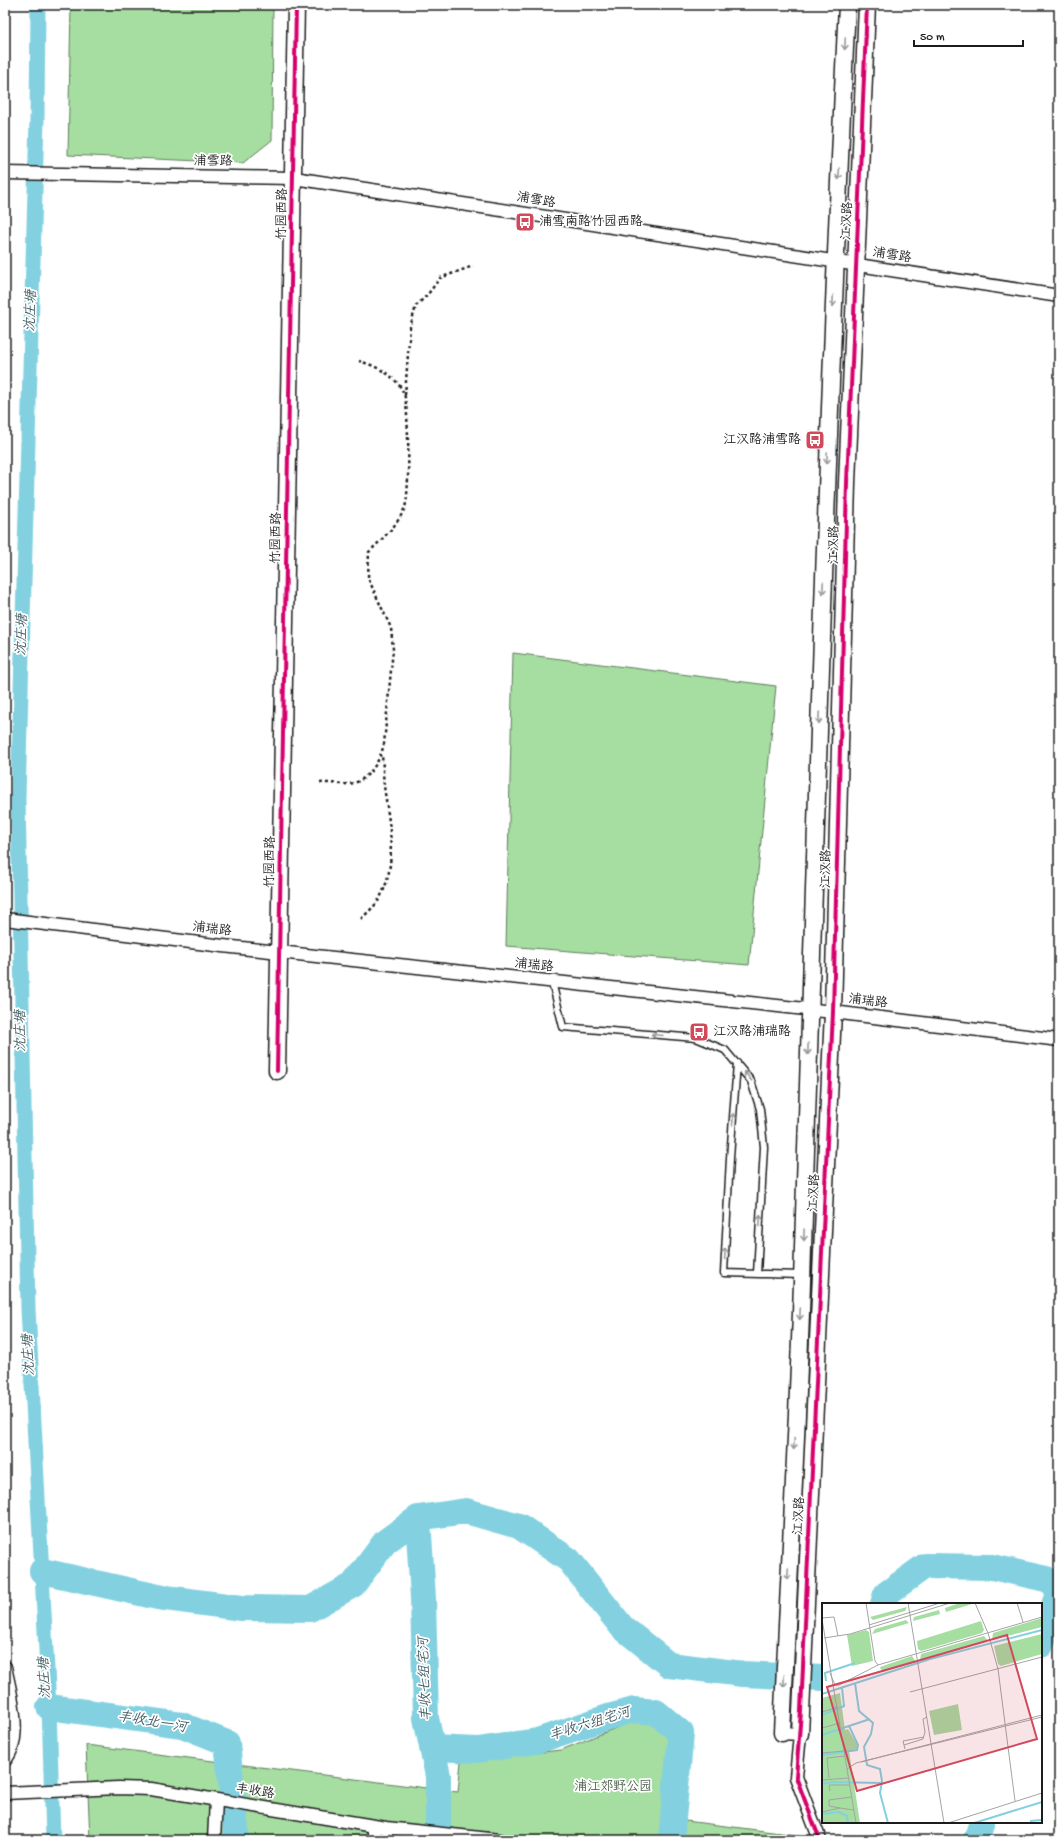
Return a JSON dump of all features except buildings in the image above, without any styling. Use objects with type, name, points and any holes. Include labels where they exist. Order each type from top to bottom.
[{"type":"street","name":"竹园西路","points":[[277,1071],[296,5]]},
{"type":"street","points":[[820,1840],[796,1777],[800,1734],[782,1733],[802,1276],[809,1010],[834,262],[847,5]]},
{"type":"street","name":"江汉路","points":[[800,1734],[833,1012],[847,483],[867,5]]},
{"type":"street","name":"浦雪路","points":[[5,173],[294,178],[1059,296]]},
{"type":"street","name":"浦瑞路","points":[[5,919],[279,952],[833,1012],[1059,1040]]},
{"type":"street","points":[[5,1667],[14,1716],[12,1748],[5,1760]]},
{"type":"street","name":"丰收路","points":[[5,1794],[118,1788],[150,1790],[374,1826],[499,1840]]},
{"type":"street","points":[[214,1840],[220,1801]]},
{"type":"street","points":[[374,1826],[374,1840]]},
{"type":"lane","points":[[552,982],[563,1027],[696,1038],[725,1050],[752,1081],[760,1110],[764,1147],[758,1274]]},
{"type":"lane","points":[[737,1063],[724,1273],[802,1276]]},
{"type":"path","points":[[361,919],[378,901],[388,880],[390,849],[390,818],[384,785],[382,752],[393,649],[391,628],[368,578],[369,552],[393,526],[405,507],[409,477],[405,395],[410,327],[416,306],[428,294],[440,278],[473,266]]},
{"type":"path","points":[[360,361],[376,365],[390,376],[405,395]]},
{"type":"path","points":[[320,783],[354,783],[366,776],[380,759],[382,752]]},
{"type":"green space","points":[[5,5],[7,5],[5,152]]},
{"type":"green space","points":[[71,5],[273,5],[272,140],[243,163],[68,155]]},
{"type":"green space","points":[[513,653],[776,686],[749,965],[506,946]]},
{"type":"green space","name":"浦江郊野公园","points":[[643,1717],[667,1732],[671,1757],[662,1818],[836,1840],[90,1840],[86,1745],[458,1792],[461,1761],[561,1750]]},
{"type":"waterway","name":"沈庄塘","points":[[38,5],[37,119],[18,798],[28,1309],[49,1707],[53,1840]]},
{"type":"waterway","points":[[42,1571],[158,1597],[242,1608],[310,1609],[353,1585],[385,1542],[418,1518],[466,1511],[519,1526],[569,1560],[622,1627],[669,1665],[743,1674],[822,1678]]},
{"type":"waterway","name":"丰收七组宅河","points":[[418,1518],[423,1598],[426,1718],[438,1776],[438,1840]]},
{"type":"waterway","points":[[883,1603],[886,1594],[925,1566],[992,1567],[1046,1579],[1059,1586]]},
{"type":"waterway","points":[[1042,1642],[1059,1590]]},
{"type":"waterway","name":"丰收北一河","points":[[49,1707],[182,1725],[227,1743],[237,1840]]},
{"type":"waterway","name":"丰收六组宅河","points":[[432,1748],[478,1750],[537,1741],[608,1717],[634,1710],[656,1712],[681,1733],[671,1840]]},
{"type":"waterway","points":[[976,1840],[982,1823]]},
{"type":"cycle path","points":[[277,1071],[296,5]]},
{"type":"cycle path","points":[[820,1840],[796,1777],[801,1711],[833,1012],[847,483],[867,5]]},
{"type":"place","name":"浦雪南路竹园西路","points":[[525,222]]},
{"type":"place","name":"江汉路浦雪路","points":[[815,440]]},
{"type":"place","name":"江汉路浦瑞路","points":[[699,1032]]}]
